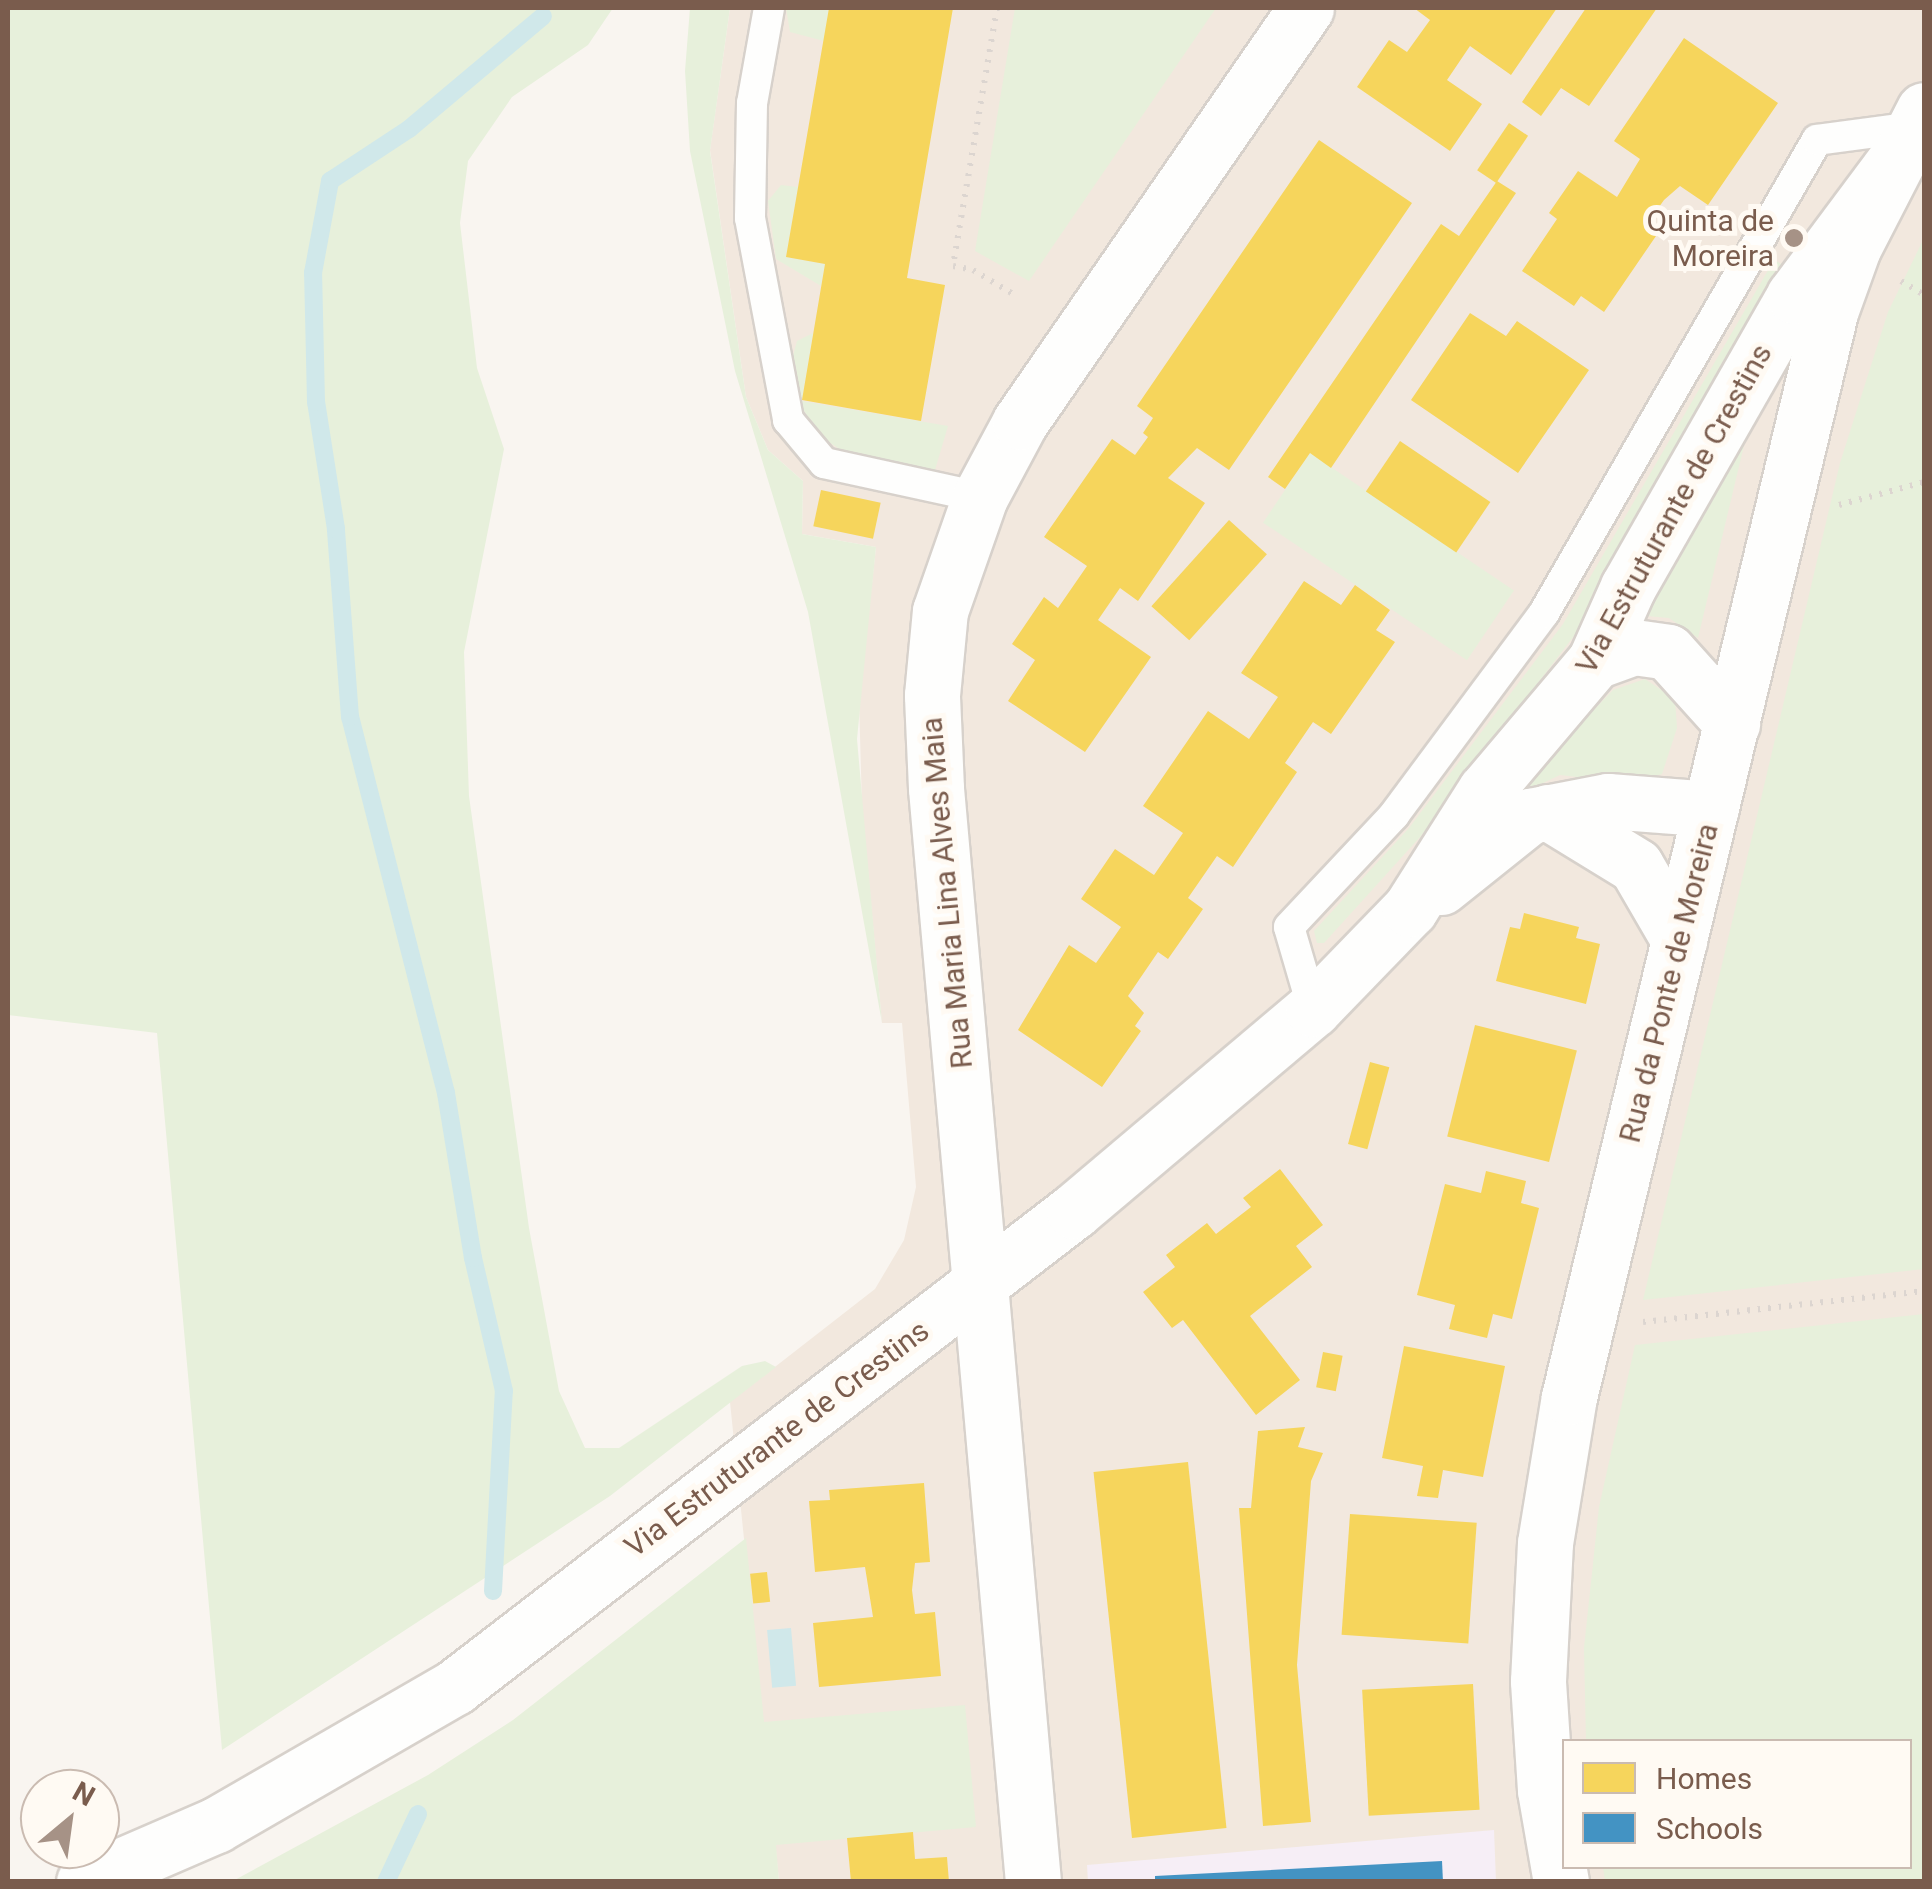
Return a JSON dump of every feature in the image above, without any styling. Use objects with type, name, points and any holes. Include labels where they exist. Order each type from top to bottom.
[{"type":"main road","name":"Rua Maria Lina Alves Maia","points":[[1032,1882],[932,696],[940,611],[980,497],[1020,422],[1306,8]]},
{"type":"main road","name":"Via Estruturante de Crestins","points":[[1410,909],[1485,792],[1594,661],[1628,587],[1794,296],[1913,130]]},
{"type":"main road","name":"Rua da Ponte de Moreira","points":[[1562,1882],[1542,1762],[1538,1640],[1554,1482],[1587,1323],[1834,298],[1913,130]]},
{"type":"main road","points":[[1594,661],[1634,647],[1668,652],[1732,723]]},
{"type":"main road","name":"Via Estruturante de Crestins","points":[[84,1882],[232,1816],[455,1687],[1193,1115],[1314,1010],[1410,909],[1530,816],[1608,801],[1711,810]]},
{"type":"main road","points":[[1548,812],[1636,866],[1679,940]]},
{"type":"lane","points":[[769,8],[752,103],[750,218],[788,420],[824,462],[980,497]]},
{"type":"lane","points":[[1314,1010],[1289,927],[1394,814],[1544,614],[1816,140],[1913,130]]},
{"type":"path","points":[[997,8],[953,266],[973,270],[1018,297]]},
{"type":"path","points":[[1901,281],[1924,295]]},
{"type":"path","points":[[1830,507],[1924,482]]},
{"type":"path","points":[[1587,1323],[1924,1291]]},
{"type":"shaded area","points":[[730,8],[1924,8],[1924,95],[1841,312],[1924,121],[1924,1881],[779,1881],[730,1402],[875,1289],[904,1240],[916,1187],[902,1023],[882,1023],[862,807],[859,700],[876,547],[802,534],[803,481],[768,450],[746,397],[710,150]]},
{"type":"shaded area","points":[[1494,1830],[1496,1881],[1088,1882],[1087,1865]]},
{"type":"green space","points":[[8,8],[613,8],[588,45],[512,97],[468,161],[460,223],[477,368],[504,449],[464,652],[469,796],[529,1228],[559,1391],[585,1448],[619,1448],[742,1366],[765,1361],[776,1367],[610,1496],[222,1750],[157,1033],[8,1015]]},
{"type":"green space","points":[[690,8],[730,8],[710,151],[746,397],[768,450],[803,481],[802,534],[876,547],[857,739],[882,1023],[808,612],[735,371],[690,151],[685,71]]},
{"type":"green space","points":[[786,8],[829,8],[824,41],[790,32]]},
{"type":"green space","points":[[1015,8],[1216,8],[1029,281],[975,251]]},
{"type":"green space","points":[[781,185],[798,187],[786,257],[825,264],[821,286],[776,259],[768,201]]},
{"type":"green space","points":[[1924,238],[1924,1269],[1643,1300],[1840,463],[1888,312]]},
{"type":"green space","points":[[1774,260],[1787,267],[1577,632],[1421,836],[1324,943],[1317,943],[1314,931],[1409,828],[1563,624]]},
{"type":"green space","points":[[813,333],[802,401],[948,426],[935,470],[844,452],[818,435],[795,395],[791,363],[797,341]]},
{"type":"green space","points":[[1752,412],[1698,638],[1669,618],[1636,615]]},
{"type":"green space","points":[[1310,453],[1514,591],[1467,660],[1263,523]]},
{"type":"green space","points":[[1645,679],[1675,699],[1677,728],[1662,774],[1630,783],[1560,775],[1507,800],[1613,690]]},
{"type":"green space","points":[[1924,1314],[1924,1881],[1605,1881],[1603,1869],[1912,1869],[1912,1739],[1586,1739],[1584,1648],[1599,1507],[1635,1345]]},
{"type":"green space","points":[[746,1538],[764,1722],[965,1705],[976,1827],[776,1845],[779,1881],[231,1882],[428,1775],[513,1720]]},
{"type":"water","points":[[791,1628],[796,1686],[772,1688],[767,1630]]},
{"type":"building: Homes","points":[[829,8],[953,8],[907,278],[945,285],[921,421],[802,400],[825,264],[786,257]]},
{"type":"building: Homes","points":[[1414,8],[1557,8],[1511,75],[1470,46],[1447,80],[1482,104],[1450,151],[1357,87],[1389,40],[1407,52],[1430,20]]},
{"type":"building: Homes","points":[[1586,8],[1657,8],[1589,106],[1561,88],[1541,116],[1522,102]]},
{"type":"building: Homes","points":[[1684,38],[1778,103],[1708,205],[1680,186],[1664,200],[1644,228],[1656,236],[1604,312],[1581,296],[1574,306],[1522,271],[1557,219],[1549,213],[1578,171],[1617,197],[1640,159],[1614,141]]},
{"type":"building: Homes","points":[[1509,123],[1528,136],[1496,183],[1477,170]]},
{"type":"building: Homes","points":[[1319,140],[1412,203],[1229,470],[1197,448],[1168,478],[1205,503],[1138,601],[1120,588],[1098,620],[1151,657],[1085,752],[1008,701],[1035,660],[1012,644],[1044,597],[1058,608],[1087,566],[1044,537],[1112,439],[1135,455],[1148,437],[1143,433],[1153,418],[1137,406]]},
{"type":"building: Homes","points":[[1497,181],[1516,193],[1331,468],[1310,453],[1285,489],[1268,477],[1441,224],[1459,236]]},
{"type":"building: Homes","points":[[1470,313],[1506,336],[1517,321],[1589,370],[1518,473],[1411,400]]},
{"type":"building: Homes","points":[[1400,441],[1490,502],[1456,553],[1366,492]]},
{"type":"building: Homes","points":[[821,490],[881,503],[873,539],[813,526]]},
{"type":"building: Homes","points":[[1229,520],[1267,554],[1189,640],[1151,606]]},
{"type":"building: Homes","points":[[1304,581],[1341,605],[1355,585],[1390,610],[1376,630],[1395,642],[1331,734],[1313,722],[1285,763],[1297,772],[1233,867],[1217,856],[1188,898],[1203,909],[1168,959],[1158,952],[1128,996],[1144,1013],[1135,1026],[1141,1031],[1102,1087],[1018,1030],[1069,945],[1096,963],[1121,927],[1081,899],[1115,849],[1154,875],[1183,833],[1143,806],[1208,711],[1249,739],[1278,697],[1241,673]]},
{"type":"building: Homes","points":[[1524,913],[1579,927],[1576,938],[1600,944],[1586,1004],[1496,981],[1510,927],[1520,929]]},
{"type":"building: Homes","points":[[1475,1025],[1577,1050],[1549,1162],[1447,1137]]},
{"type":"building: Homes","points":[[1370,1062],[1389,1067],[1367,1149],[1348,1144]]},
{"type":"building: Homes","points":[[1280,1169],[1323,1225],[1296,1246],[1312,1267],[1250,1316],[1300,1380],[1256,1415],[1183,1320],[1172,1328],[1143,1292],[1175,1267],[1166,1255],[1207,1223],[1216,1234],[1251,1207],[1243,1198]]},
{"type":"building: Homes","points":[[1486,1171],[1526,1181],[1521,1203],[1539,1208],[1512,1319],[1493,1314],[1487,1338],[1449,1329],[1455,1305],[1417,1295],[1445,1184],[1481,1193]]},
{"type":"building: Homes","points":[[1404,1346],[1505,1366],[1483,1477],[1443,1470],[1438,1498],[1417,1496],[1423,1466],[1382,1458]]},
{"type":"building: Homes","points":[[1323,1352],[1343,1356],[1336,1391],[1316,1387]]},
{"type":"building: Homes","points":[[1305,1427],[1298,1447],[1323,1453],[1311,1481],[1297,1665],[1311,1822],[1263,1826],[1239,1508],[1251,1508],[1258,1431]]},
{"type":"building: Homes","points":[[1188,1462],[1226,1828],[1132,1838],[1094,1472]]},
{"type":"building: Homes","points":[[924,1483],[930,1562],[915,1563],[912,1590],[915,1614],[935,1612],[941,1676],[819,1687],[813,1623],[873,1617],[865,1567],[815,1572],[809,1501],[830,1500],[829,1490]]},
{"type":"building: Homes","points":[[1350,1514],[1477,1523],[1468,1644],[1342,1635]]},
{"type":"building: Homes","points":[[767,1572],[770,1602],[753,1604],[750,1574]]},
{"type":"building: Homes","points":[[1473,1684],[1480,1810],[1369,1816],[1362,1690]]},
{"type":"building: Homes","points":[[913,1832],[915,1859],[947,1857],[949,1882],[851,1882],[847,1838]]},
{"type":"building: Schools","points":[[1442,1861],[1443,1882],[1155,1882],[1155,1876]]},
{"type":"waterway","points":[[493,1591],[504,1391],[473,1258],[446,1093],[350,717],[336,529],[316,402],[313,273],[330,181],[409,129],[543,16]]},
{"type":"waterway","points":[[386,1882],[418,1814]]},
{"type":"place","name":"Quinta de Moreira","points":[[1794,238]]}]
